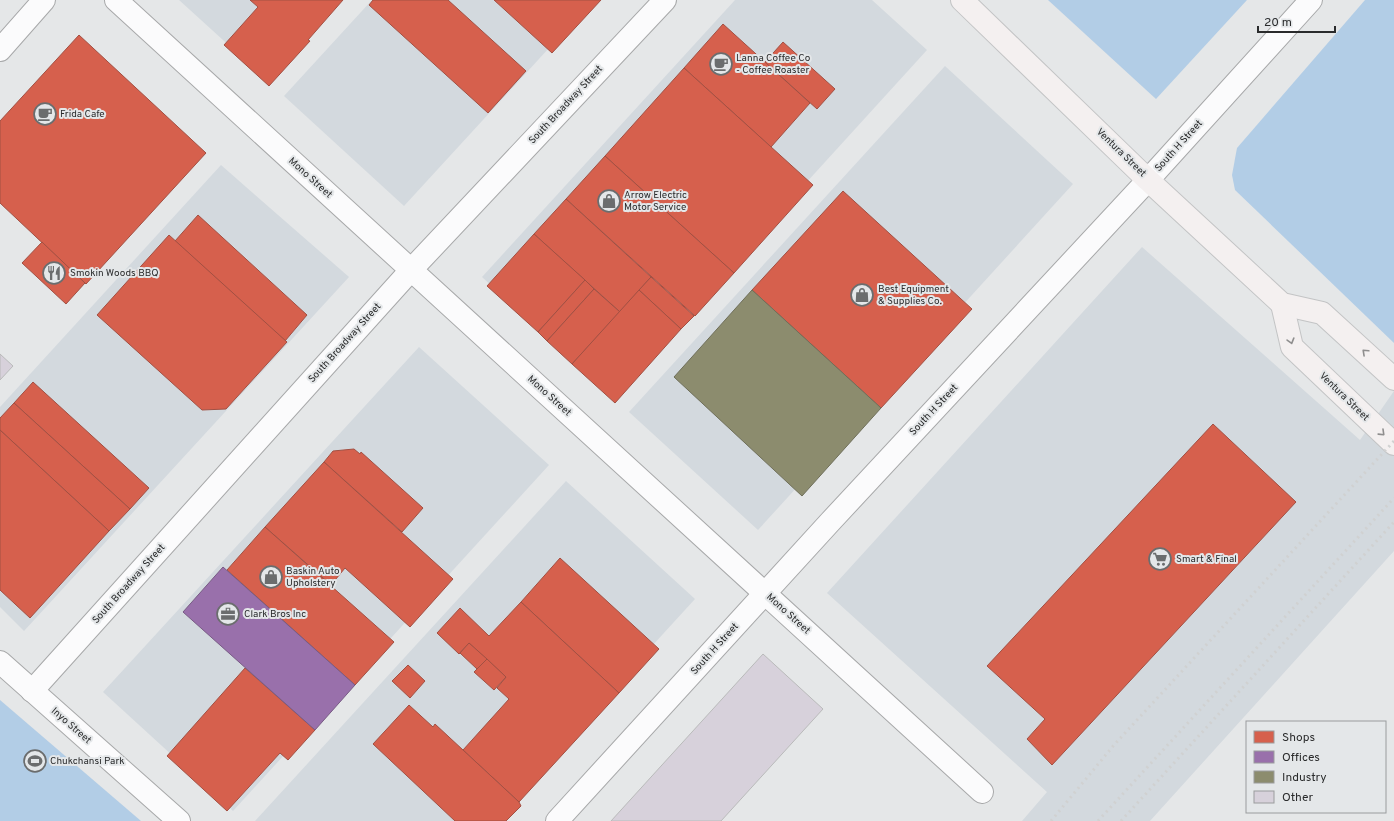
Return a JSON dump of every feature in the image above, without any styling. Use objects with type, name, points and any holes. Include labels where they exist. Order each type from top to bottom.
[{"type":"main road","name":"Ventura Street","points":[[962,0],[1148,180],[1282,304],[1292,347],[1394,444]]},
{"type":"main road","points":[[1282,304],[1322,313],[1394,379]]},
{"type":"street","points":[[0,50],[44,0]]},
{"type":"street","name":"Mono Street","points":[[116,0],[982,792]]},
{"type":"street","name":"South Broadway Street","points":[[32,691],[411,270],[665,0]]},
{"type":"street","name":"South H Street","points":[[557,821],[765,593],[1148,180],[1311,0]]},
{"type":"street","name":"Inyo Street","points":[[0,662],[179,821]]},
{"type":"shaded area","points":[[179,0],[340,0],[267,80]]},
{"type":"shaded area","points":[[372,0],[593,0],[404,206],[284,96]]},
{"type":"shaded area","points":[[735,0],[872,0],[927,50],[612,396],[482,277]]},
{"type":"shaded area","points":[[1048,0],[1247,0],[1156,99]]},
{"type":"shaded area","points":[[1365,0],[1394,0],[1394,343],[1235,190],[1232,175],[1237,148]]},
{"type":"shaded area","points":[[945,66],[1073,184],[758,530],[629,412]]},
{"type":"shaded area","points":[[221,165],[349,277],[24,631],[0,607],[0,407]]},
{"type":"shaded area","points":[[1142,247],[1360,440],[1394,391],[1394,551],[1150,821],[1022,821],[1047,792],[827,593]]},
{"type":"shaded area","points":[[419,347],[549,465],[233,811],[103,692]]},
{"type":"shaded area","points":[[566,481],[695,599],[492,821],[255,821]]},
{"type":"shaded area","name":"Chukchansi Park","points":[[0,700],[141,821],[0,821]]},
{"type":"building: Shops","points":[[250,0],[343,0],[308,40],[310,41],[269,86],[224,45],[258,7]]},
{"type":"building: Shops","points":[[373,0],[448,0],[526,71],[488,113],[369,5]]},
{"type":"building: Shops","points":[[494,0],[601,0],[552,53]]},
{"type":"building: Shops","points":[[723,24],[810,103],[771,147],[684,68]]},
{"type":"building: Shops","points":[[79,35],[206,153],[86,284],[0,203],[0,121]]},
{"type":"building: Shops","points":[[783,42],[835,89],[817,109],[765,62]]},
{"type":"building: Shops","points":[[684,68],[813,185],[734,273],[605,156]]},
{"type":"building: Shops","points":[[605,156],[734,273],[695,316],[566,199]]},
{"type":"building: Shops","points":[[843,191],[972,309],[881,408],[752,290]]},
{"type":"building: Shops","points":[[566,199],[651,277],[620,312],[534,234]]},
{"type":"building: Shops","points":[[198,215],[307,315],[285,341],[175,241]]},
{"type":"building: Shops","points":[[534,234],[585,280],[538,332],[487,286]]},
{"type":"building: Shops","points":[[169,235],[287,342],[226,409],[202,410],[97,315]]},
{"type":"building: Shops","name":"Smokin Woods BBQ","points":[[42,242],[85,283],[66,304],[22,263]]},
{"type":"building: Shops","points":[[651,277],[694,316],[681,329],[639,290]]},
{"type":"building: Shops","points":[[585,280],[594,289],[547,341],[538,332]]},
{"type":"building: Shops","points":[[594,289],[620,312],[572,364],[547,341]]},
{"type":"building: Shops","points":[[639,290],[681,329],[615,403],[572,364]]},
{"type":"building: Shops","points":[[33,382],[149,488],[130,509],[14,403]]},
{"type":"building: Shops","points":[[14,403],[130,509],[109,531],[0,430],[0,418]]},
{"type":"building: Shops","points":[[1213,424],[1296,502],[1052,765],[1027,739],[1045,719],[987,666]]},
{"type":"building: Shops","points":[[0,430],[109,531],[30,618],[0,590]]},
{"type":"building: Shops","points":[[354,449],[360,454],[361,452],[423,508],[402,532],[324,462],[333,451]]},
{"type":"building: Shops","points":[[324,462],[453,579],[410,627],[345,568],[331,585],[265,527]]},
{"type":"building: Shops","points":[[265,527],[394,642],[355,685],[227,570]]},
{"type":"building: Shops","points":[[560,558],[659,649],[619,693],[521,602]]},
{"type":"building: Shops","points":[[521,602],[619,693],[519,802],[463,750],[509,699],[497,688],[506,677],[469,643],[459,654],[437,633],[460,608],[489,636]]},
{"type":"building: Shops","points":[[469,643],[487,659],[477,669],[460,653]]},
{"type":"building: Shops","points":[[487,659],[506,677],[494,690],[474,672]]},
{"type":"building: Shops","points":[[408,665],[425,681],[410,698],[392,681]]},
{"type":"building: Shops","points":[[245,668],[315,730],[288,760],[280,753],[227,811],[167,756]]},
{"type":"building: Shops","points":[[409,705],[433,727],[435,724],[519,802],[521,806],[506,821],[455,821],[373,744]]},
{"type":"building: Offices","points":[[223,567],[355,685],[315,730],[183,612]]},
{"type":"building: Industry","points":[[752,290],[881,408],[802,496],[674,377]]},
{"type":"building: Other","points":[[0,354],[13,366],[0,380]]},
{"type":"building: Other","points":[[763,654],[823,709],[721,821],[611,821]]},
{"type":"railway","points":[[1051,821],[1114,745],[1394,441]]},
{"type":"railway","points":[[1098,821],[1394,498]]},
{"type":"railway","points":[[1121,821],[1394,522]]},
{"type":"place","name":"Lanna Coffee Co - Coffee Roaster","points":[[721,64]]},
{"type":"place","name":"Frida Cafe","points":[[45,114]]},
{"type":"place","name":"Arrow Electric Motor Service","points":[[609,201]]},
{"type":"place","name":"Smokin Woods BBQ","points":[[54,273]]},
{"type":"place","name":"Best Equipment & Supplies Co.","points":[[862,295]]},
{"type":"place","name":"Smart & Final","points":[[1160,559]]},
{"type":"place","name":"Baskin Auto Upholstery","points":[[271,577]]},
{"type":"place","name":"Clark Bros Inc","points":[[228,614]]},
{"type":"place","name":"Chukchansi Park","points":[[35,761]]}]
